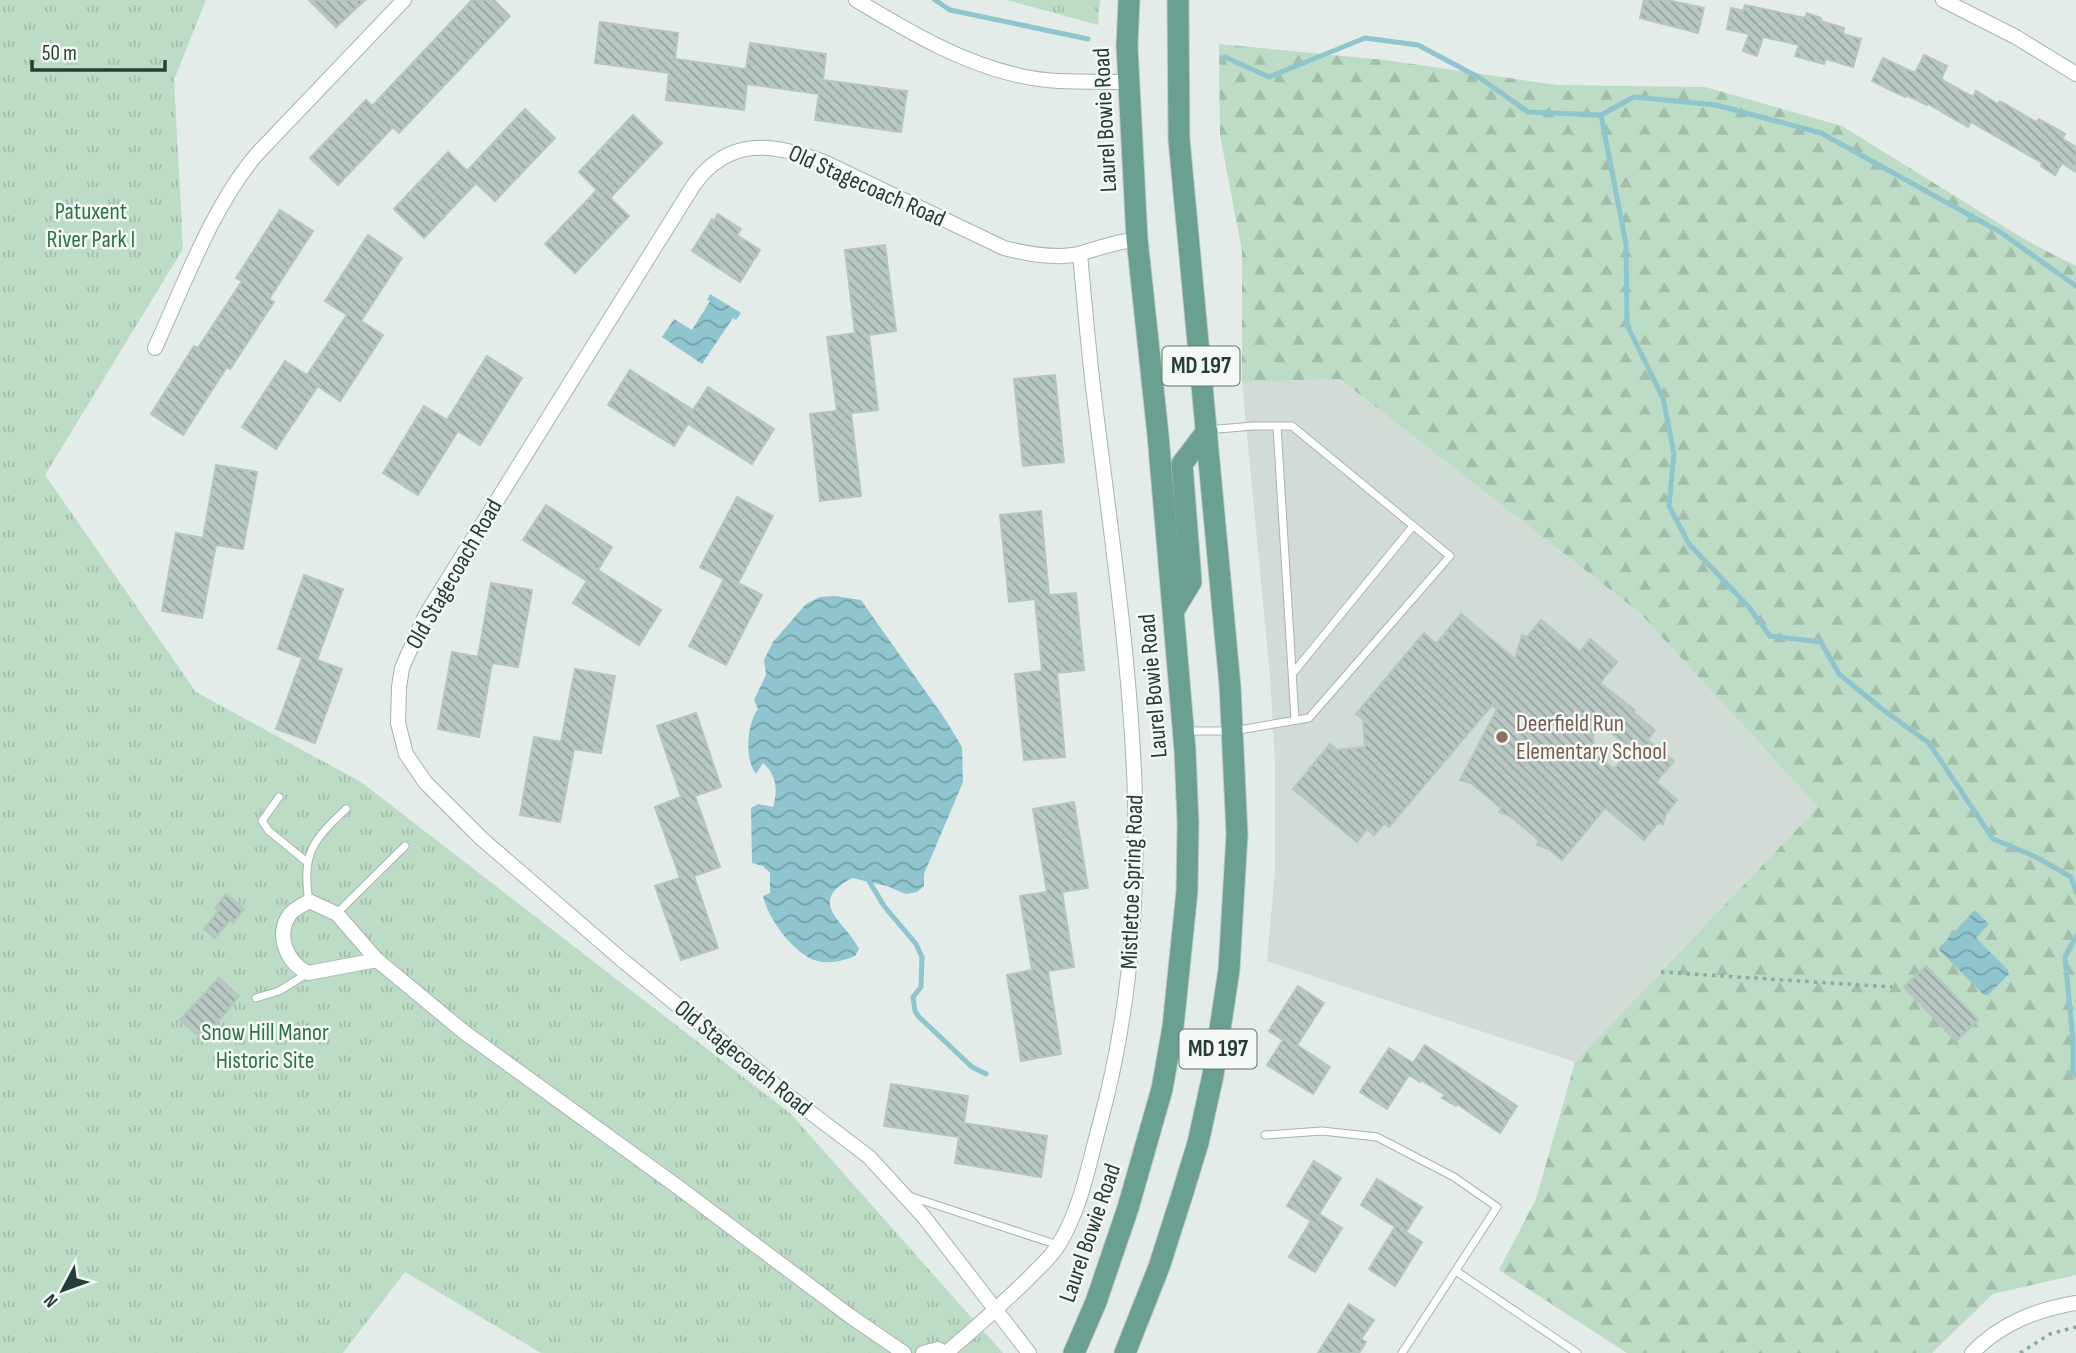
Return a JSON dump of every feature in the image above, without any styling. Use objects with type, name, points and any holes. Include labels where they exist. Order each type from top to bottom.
[{"type":"main road","name":"Laurel Bowie Road","points":[[1074,1353],[1096,1302],[1136,1184],[1161,1089],[1173,1027],[1187,891],[1188,823],[1184,731],[1158,435],[1137,239],[1129,82],[1129,0]]},
{"type":"main road","name":"MD 197","points":[[1125,1353],[1159,1267],[1183,1192],[1198,1143],[1218,1051],[1230,970],[1237,834],[1233,731],[1179,139],[1178,0]]},
{"type":"main road","points":[[1174,610],[1191,582],[1182,464],[1207,430]]},
{"type":"street","points":[[155,348],[221,206],[236,180],[257,154],[404,0]]},
{"type":"street","points":[[856,0],[958,56],[1020,76],[1069,81],[1129,82]]},
{"type":"street","points":[[1943,0],[2016,37],[2076,74]]},
{"type":"street","name":"Old Stagecoach Road","points":[[1029,1353],[924,1217],[869,1157],[781,1090],[601,942],[482,839],[425,782],[406,754],[400,737],[398,708],[402,668],[425,616],[693,186],[721,159],[738,151],[761,147],[793,150],[824,162],[1004,248],[1025,253],[1080,254],[1111,243],[1137,239]]},
{"type":"street","name":"Mistletoe Spring Road","points":[[944,1353],[996,1311],[1046,1261],[1069,1225],[1085,1178],[1113,1075],[1132,954],[1137,846],[1136,780],[1124,647],[1080,254]]},
{"type":"street","points":[[377,960],[307,973],[299,969],[288,957],[283,943],[284,927],[290,913],[309,901],[337,914],[377,960],[464,1032],[904,1353]]},
{"type":"street","points":[[1972,1353],[2022,1317],[2052,1307],[2076,1303]]},
{"type":"street","points":[[923,1353],[938,1349],[944,1353]]},
{"type":"lane","points":[[1277,426],[1295,720]]},
{"type":"lane","points":[[1184,731],[1233,731],[1310,718],[1450,556],[1292,426],[1207,430]]},
{"type":"lane","points":[[1292,673],[1413,526]]},
{"type":"lane","points":[[279,797],[262,821],[269,831],[307,862]]},
{"type":"lane","points":[[309,901],[306,882],[309,852],[346,809]]},
{"type":"lane","points":[[337,914],[405,846]]},
{"type":"lane","points":[[256,999],[279,991],[307,973]]},
{"type":"lane","points":[[1265,1135],[1322,1131],[1377,1137],[1454,1177],[1497,1208],[1402,1353]]},
{"type":"lane","points":[[903,1194],[1058,1246]]},
{"type":"lane","points":[[1456,1271],[1577,1353]]},
{"type":"path","points":[[1661,972],[1892,987]]},
{"type":"path","points":[[2020,1353],[2050,1334],[2076,1327]]},
{"type":"shaded area","points":[[1340,379],[1640,613],[1818,807],[1575,1062],[1267,961],[1275,872],[1275,761],[1270,676],[1242,382]]},
{"type":"green space","name":"Snow Hill Manor Historic Site","points":[[0,0],[206,0],[174,80],[183,249],[45,475],[196,692],[361,782],[790,1113],[1003,1353],[541,1353],[405,1272],[343,1353],[0,1353]]},
{"type":"green space","points":[[1007,0],[1100,0],[1098,25]]},
{"type":"green space","points":[[1219,44],[1385,60],[1557,85],[1705,87],[1842,126],[2029,242],[2076,266],[2076,1275],[1993,1294],[1932,1353],[1627,1353],[1499,1270],[1536,1199],[1575,1062],[1818,807],[1640,613],[1340,379],[1242,382],[1242,251],[1220,135]]},
{"type":"water","points":[[710,294],[741,313],[736,320],[733,318],[702,364],[662,337],[674,319],[692,330],[710,301],[707,300]]},
{"type":"water","points":[[820,597],[861,600],[945,719],[962,747],[963,782],[924,874],[924,886],[917,892],[906,894],[887,886],[852,878],[838,887],[831,896],[833,913],[859,949],[855,956],[823,962],[803,954],[785,937],[766,905],[763,896],[770,893],[770,873],[763,866],[752,863],[751,808],[758,804],[773,807],[775,783],[763,763],[756,774],[748,751],[748,741],[751,723],[758,709],[754,700],[766,675],[764,660],[773,642],[806,604]]},
{"type":"water","points":[[1975,910],[1989,924],[1976,938],[2009,974],[1988,995],[1984,995],[1939,948]]},
{"type":"building","points":[[309,0],[365,0],[336,27]]},
{"type":"building","points":[[472,0],[494,0],[510,16],[399,133],[393,127],[338,185],[310,158],[366,100],[372,106]]},
{"type":"building","points":[[1644,0],[1667,0],[1704,8],[1698,33],[1640,18]]},
{"type":"building","points":[[1745,5],[1805,18],[1807,13],[1821,18],[1821,21],[1844,28],[1843,34],[1861,39],[1853,67],[1826,59],[1824,64],[1795,56],[1799,45],[1763,37],[1757,56],[1743,51],[1749,34],[1727,29],[1731,8],[1743,11]]},
{"type":"building","points":[[600,22],[678,33],[675,59],[746,69],[750,43],[826,54],[823,80],[907,91],[901,132],[815,120],[819,94],[747,84],[744,110],[666,100],[669,73],[595,63]]},
{"type":"building","points":[[1924,55],[1947,66],[1941,79],[1973,97],[1976,91],[1998,104],[2000,101],[2036,122],[2039,119],[2065,134],[2063,139],[2076,147],[2076,172],[2062,163],[2055,175],[2041,166],[2042,163],[1971,122],[1968,127],[1928,104],[1906,95],[1905,97],[1872,81],[1883,58],[1915,73]]},
{"type":"building","points":[[525,109],[555,138],[495,201],[476,183],[424,238],[394,209],[448,152],[467,171]]},
{"type":"building","points":[[633,115],[662,143],[610,198],[629,216],[575,273],[545,244],[597,190],[579,172]]},
{"type":"building","points":[[280,210],[313,231],[269,299],[274,302],[183,435],[151,414],[194,346],[198,348],[242,281],[236,278]]},
{"type":"building","points":[[718,214],[741,229],[737,235],[760,250],[740,282],[692,251]]},
{"type":"building","points":[[368,235],[402,258],[361,321],[383,335],[340,401],[318,386],[276,449],[242,427],[285,361],[307,375],[347,315],[325,301]]},
{"type":"building","points":[[885,245],[896,331],[869,335],[878,410],[851,413],[861,496],[820,501],[810,414],[837,411],[827,337],[855,333],[845,250]]},
{"type":"building","points":[[487,356],[522,378],[480,445],[458,431],[418,495],[383,473],[424,406],[447,420]]},
{"type":"building","points":[[630,370],[693,410],[708,387],[774,429],[752,464],[688,424],[674,446],[608,405]]},
{"type":"building","points":[[1055,375],[1064,462],[1023,466],[1014,379]]},
{"type":"building","points":[[216,465],[257,472],[243,549],[216,545],[202,618],[162,611],[176,533],[203,538]]},
{"type":"building","points":[[737,497],[773,516],[738,583],[762,595],[726,665],[689,646],[724,579],[700,567]]},
{"type":"building","points":[[546,505],[612,547],[598,570],[661,610],[639,645],[573,603],[587,581],[523,540]]},
{"type":"building","points":[[1041,511],[1049,595],[1076,593],[1084,670],[1057,673],[1065,757],[1024,760],[1015,674],[1042,671],[1035,599],[1009,602],[1000,515]]},
{"type":"building","points":[[304,575],[343,589],[317,660],[342,669],[315,743],[276,729],[302,658],[278,649]]},
{"type":"building","points":[[491,583],[532,590],[518,667],[492,663],[479,737],[438,729],[452,652],[478,657]]},
{"type":"building","points":[[1461,614],[1515,659],[1522,635],[1527,637],[1541,620],[1580,652],[1590,639],[1617,662],[1600,683],[1635,710],[1633,712],[1655,730],[1648,740],[1674,761],[1656,782],[1677,800],[1666,814],[1663,824],[1658,823],[1644,840],[1605,808],[1562,860],[1549,849],[1537,845],[1539,840],[1510,816],[1499,812],[1501,808],[1471,783],[1460,780],[1497,709],[1492,705],[1389,827],[1385,823],[1374,835],[1367,829],[1357,842],[1293,789],[1330,744],[1337,750],[1365,747],[1363,719],[1356,714],[1424,633],[1436,644]],"holes":[[[1592,718],[1631,748],[1614,769],[1594,753]]]},
{"type":"building","points":[[575,669],[615,676],[601,753],[574,749],[560,822],[520,815],[534,737],[561,742]]},
{"type":"building","points":[[696,713],[721,787],[695,796],[720,867],[694,876],[718,948],[681,960],[655,886],[680,878],[655,807],[681,797],[657,726]]},
{"type":"building","points":[[1074,802],[1088,888],[1062,892],[1074,967],[1048,971],[1061,1054],[1021,1061],[1007,975],[1032,970],[1020,896],[1047,892],[1033,809]]},
{"type":"building","points":[[226,894],[244,909],[233,923],[230,920],[215,938],[204,929],[219,911],[215,908]]},
{"type":"building","points":[[1926,966],[1978,1020],[1956,1041],[1904,987]]},
{"type":"building","points":[[219,978],[239,996],[203,1040],[180,1020]]},
{"type":"building","points":[[1298,986],[1324,1003],[1297,1045],[1330,1067],[1313,1094],[1267,1065],[1283,1040],[1269,1031]]},
{"type":"building","points":[[1425,1045],[1517,1106],[1500,1133],[1457,1104],[1456,1106],[1442,1098],[1445,1095],[1409,1075],[1387,1109],[1360,1092],[1389,1048],[1413,1063]]},
{"type":"building","points":[[891,1084],[968,1096],[964,1123],[1047,1136],[1041,1177],[955,1163],[959,1137],[884,1126]]},
{"type":"building","points":[[1314,1161],[1341,1178],[1319,1214],[1342,1228],[1315,1272],[1289,1257],[1311,1221],[1287,1206]]},
{"type":"building","points":[[1377,1179],[1422,1207],[1406,1232],[1422,1242],[1395,1286],[1369,1269],[1395,1227],[1361,1205]]},
{"type":"building","points":[[1349,1304],[1374,1320],[1361,1339],[1366,1342],[1359,1353],[1318,1353]]},
{"type":"waterway","points":[[935,0],[950,10],[1088,39]]},
{"type":"waterway","points":[[1225,57],[1269,77],[1365,38],[1418,45],[1480,78],[1528,112],[1601,115],[1626,244],[1627,325],[1663,398],[1674,454],[1669,506],[1689,544],[1748,606],[1770,636],[1821,642],[1839,674],[1929,743],[1993,839],[2036,857],[2071,877],[2076,892]]},
{"type":"waterway","points":[[1601,115],[1634,97],[1716,105],[1821,133],[2000,232],[2076,286]]},
{"type":"waterway","points":[[869,881],[884,906],[916,944],[922,957],[921,987],[913,997],[915,1011],[972,1067],[986,1074]]},
{"type":"waterway","points":[[2076,936],[2065,957],[2073,1041],[2073,1073],[2076,1075]]},
{"type":"place","name":"Deerfield Run Elementary School","points":[[1502,737]]},
{"type":"park label","name":"Patuxent River Park I","points":[[91,225]]}]
